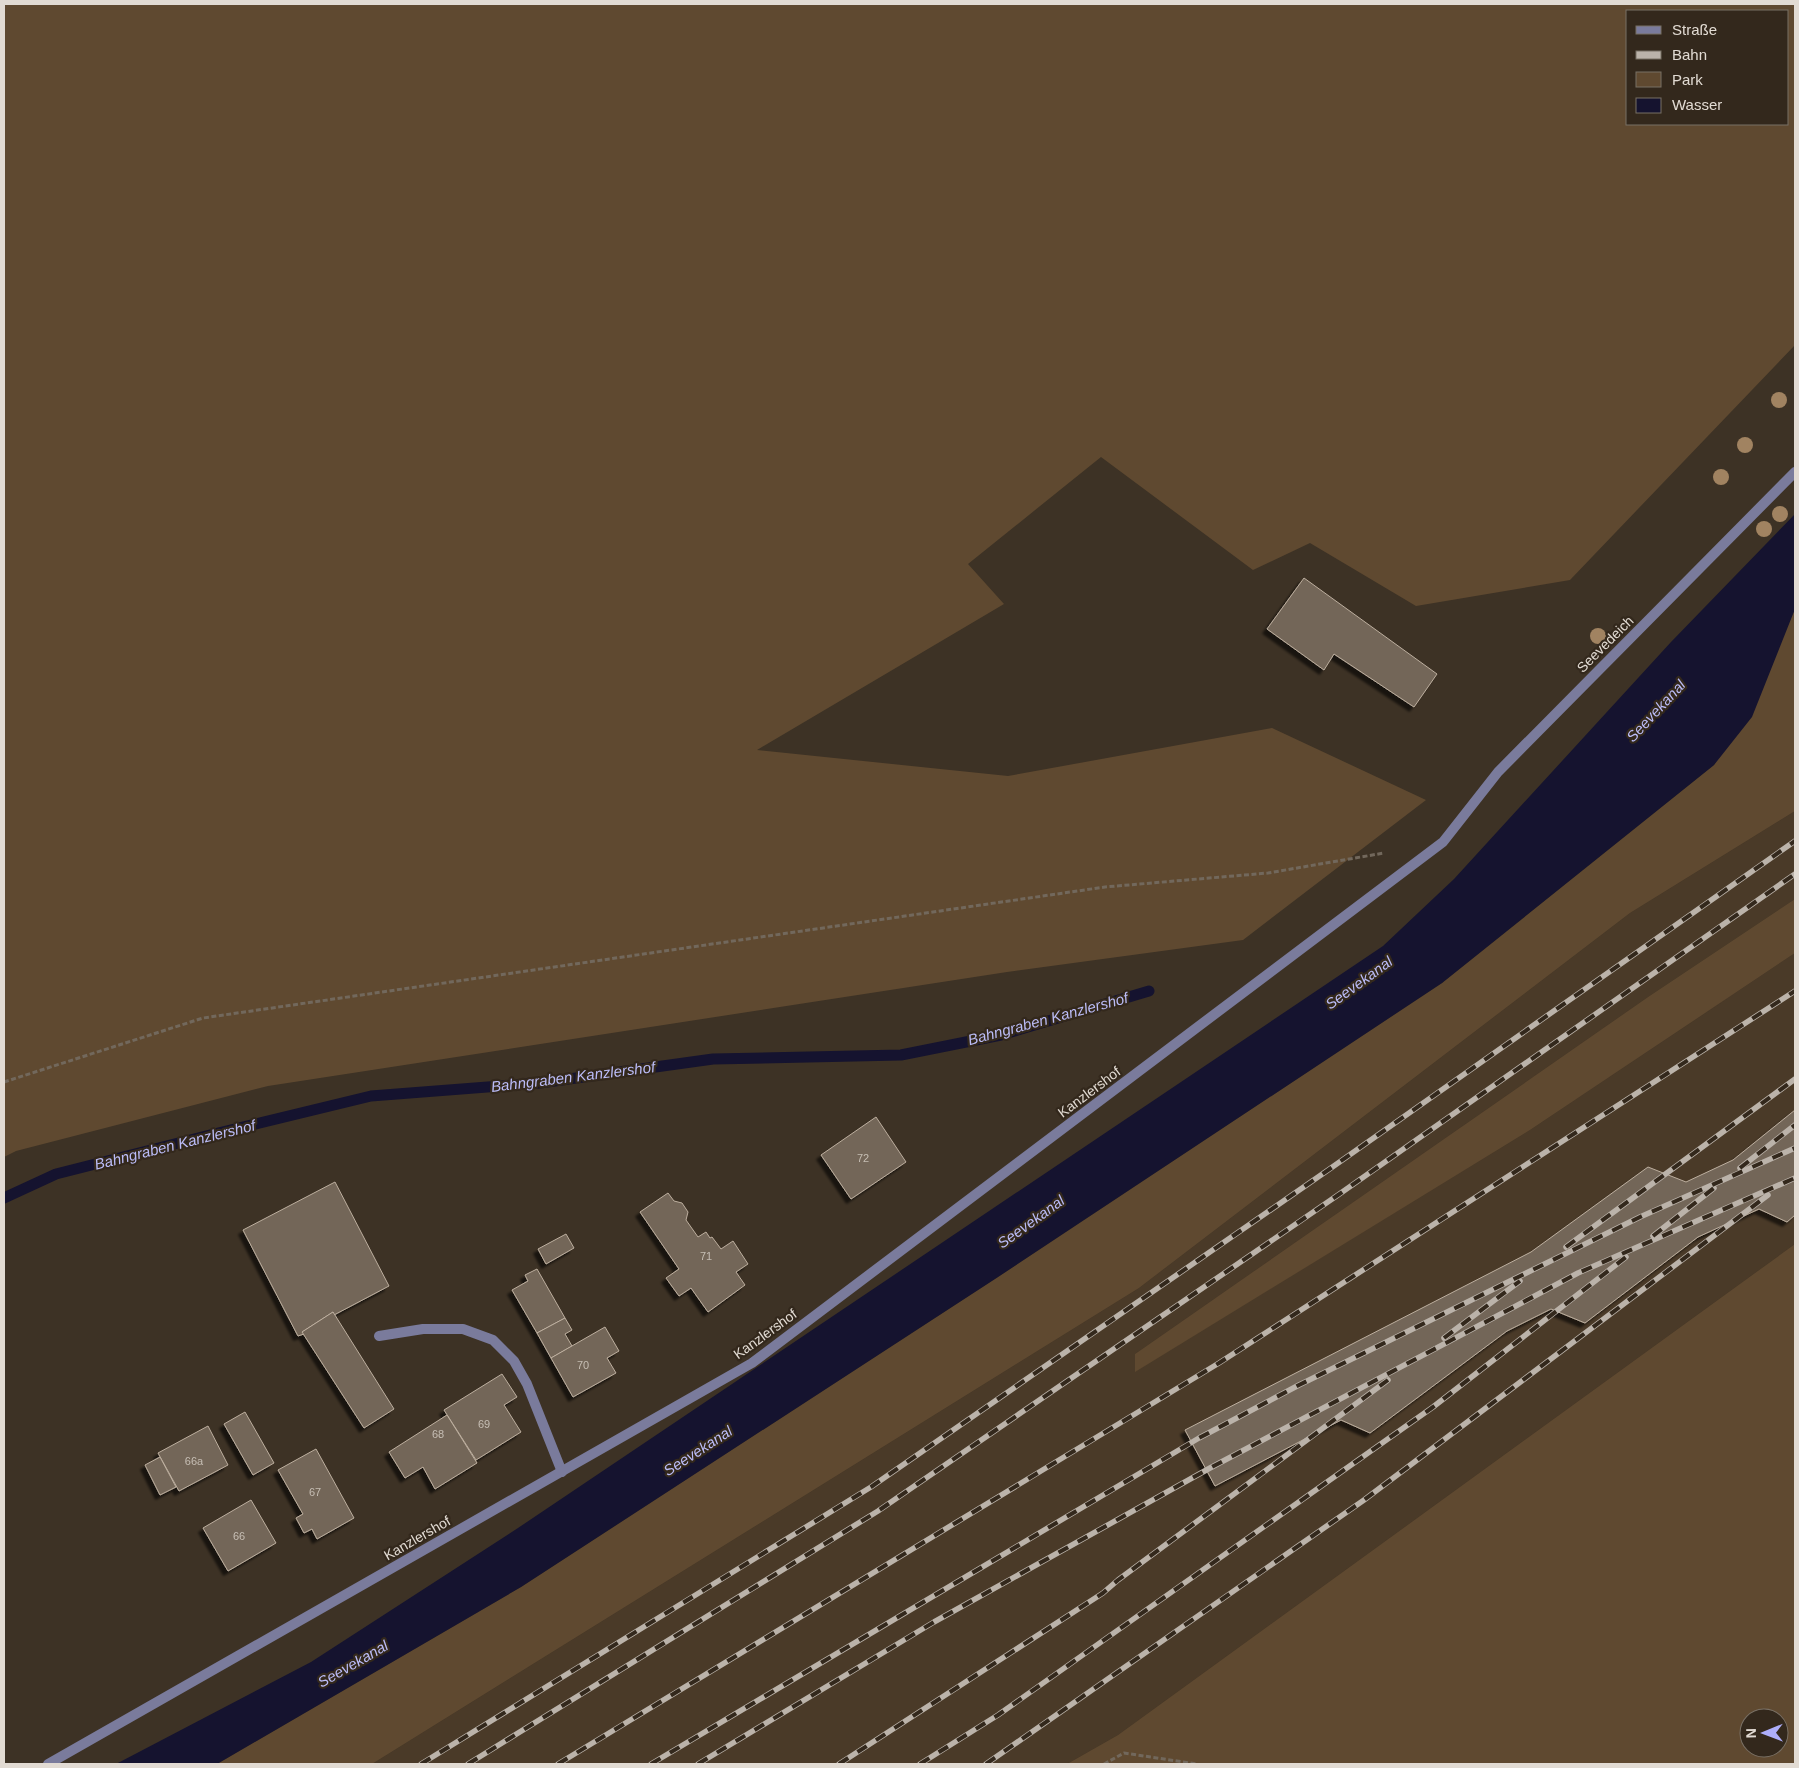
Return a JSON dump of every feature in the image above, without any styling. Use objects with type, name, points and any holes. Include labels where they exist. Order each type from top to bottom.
[{"type":"street","name":"Seevedeich","points":[[1443,842],[1498,772],[1795,472]]},
{"type":"street","name":"Kanzlershof","points":[[48,1764],[752,1363],[1443,842]]},
{"type":"street","points":[[379,1336],[423,1329],[463,1329],[493,1340],[514,1360],[527,1384],[562,1472]]},
{"type":"path","points":[[4,1082],[203,1018],[1105,887],[1268,873],[1385,852]]},
{"type":"path","points":[[1104,1764],[1124,1753],[1197,1764]]},
{"type":"shaded area","points":[[1795,811],[1795,899],[1648,997],[1135,1354],[1135,1371],[1530,1130],[1795,953],[1795,1244],[1118,1735],[1067,1764],[372,1764],[1139,1288],[1630,913]]},
{"type":"green space","points":[[4,4],[1795,4],[1795,345],[1570,580],[1416,606],[1310,543],[1253,570],[1101,457],[968,564],[1004,604],[757,750],[1008,776],[1272,728],[1426,800],[1243,940],[1007,972],[268,1086],[16,1151],[4,1157]]},
{"type":"green space","points":[[1795,609],[1795,811],[1630,913],[1139,1288],[372,1764],[217,1764],[521,1587],[998,1277],[1442,983],[1714,765]]},
{"type":"green space","points":[[1795,899],[1795,953],[1530,1130],[1135,1372],[1135,1354],[1648,997]]},
{"type":"green space","points":[[1795,1244],[1795,1764],[1067,1764],[1118,1735]]},
{"type":"water","name":"Seevekanal","points":[[1795,514],[1795,609],[1752,717],[1714,765],[1442,983],[998,1277],[521,1587],[217,1764],[116,1764],[311,1662],[518,1528],[1383,946],[1454,879],[1671,642]]},
{"type":"building","points":[[1304,578],[1437,674],[1414,707],[1334,654],[1324,670],[1267,629]]},
{"type":"building","points":[[1795,1110],[1795,1215],[1787,1222],[1759,1209],[1698,1237],[1585,1323],[1551,1309],[1507,1331],[1370,1433],[1341,1420],[1215,1486],[1185,1430],[1531,1252],[1648,1167],[1686,1182],[1733,1160]]},
{"type":"building","points":[[876,1117],[906,1162],[851,1199],[821,1155]]},
{"type":"building","points":[[335,1182],[389,1286],[334,1315],[333,1312],[302,1332],[304,1334],[298,1336],[243,1230]]},
{"type":"building","points":[[668,1193],[674,1201],[682,1203],[688,1212],[686,1220],[698,1237],[706,1232],[721,1249],[733,1241],[748,1264],[736,1272],[745,1285],[708,1312],[691,1288],[679,1296],[666,1278],[679,1269],[640,1212]]},
{"type":"building","points":[[566,1234],[574,1248],[546,1264],[538,1249]]},
{"type":"building","points":[[537,1269],[565,1318],[537,1333],[512,1290],[528,1281],[525,1275]]},
{"type":"building","points":[[333,1312],[394,1409],[364,1428],[302,1332]]},
{"type":"building","points":[[565,1318],[572,1330],[565,1334],[572,1346],[551,1358],[537,1333]]},
{"type":"building","points":[[605,1327],[619,1351],[607,1358],[616,1373],[573,1397],[551,1358]]},
{"type":"building","points":[[502,1374],[517,1397],[504,1405],[521,1432],[476,1460],[444,1410]]},
{"type":"building","points":[[245,1412],[274,1463],[253,1475],[224,1424]]},
{"type":"building","points":[[447,1415],[477,1463],[435,1489],[423,1467],[405,1478],[389,1452]]},
{"type":"building","points":[[208,1426],[228,1465],[179,1491],[158,1453]]},
{"type":"building","points":[[316,1449],[354,1518],[317,1539],[312,1529],[304,1533],[296,1518],[303,1514],[278,1470]]},
{"type":"building","points":[[160,1457],[176,1487],[160,1495],[145,1465]]},
{"type":"building","points":[[251,1500],[276,1543],[228,1571],[203,1528]]},
{"type":"waterway","name":"Bahngraben Kanzlershof","points":[[4,1198],[56,1174],[371,1096],[540,1083],[713,1059],[901,1055],[1001,1035],[1149,991]]},
{"type":"railway","points":[[421,1764],[871,1487],[1331,1168],[1795,841]]},
{"type":"railway","points":[[468,1764],[878,1511],[1338,1195],[1795,874]]},
{"type":"railway","points":[[558,1764],[1219,1363],[1795,991]]},
{"type":"railway","points":[[1566,1247],[1795,1079]]},
{"type":"railway","points":[[1740,1168],[1795,1125]]},
{"type":"railway","points":[[651,1764],[1199,1438],[1299,1385],[1640,1217],[1795,1148]]},
{"type":"railway","points":[[698,1764],[934,1622],[1210,1468],[1578,1273],[1795,1178]]},
{"type":"railway","points":[[1653,1236],[1714,1188]]},
{"type":"railway","points":[[986,1764],[1364,1500],[1768,1195]]},
{"type":"railway","points":[[920,1764],[998,1715],[1433,1407],[1626,1257]]},
{"type":"railway","points":[[1444,1338],[1520,1281]]},
{"type":"railway","points":[[839,1764],[1103,1593],[1388,1380]]}]
